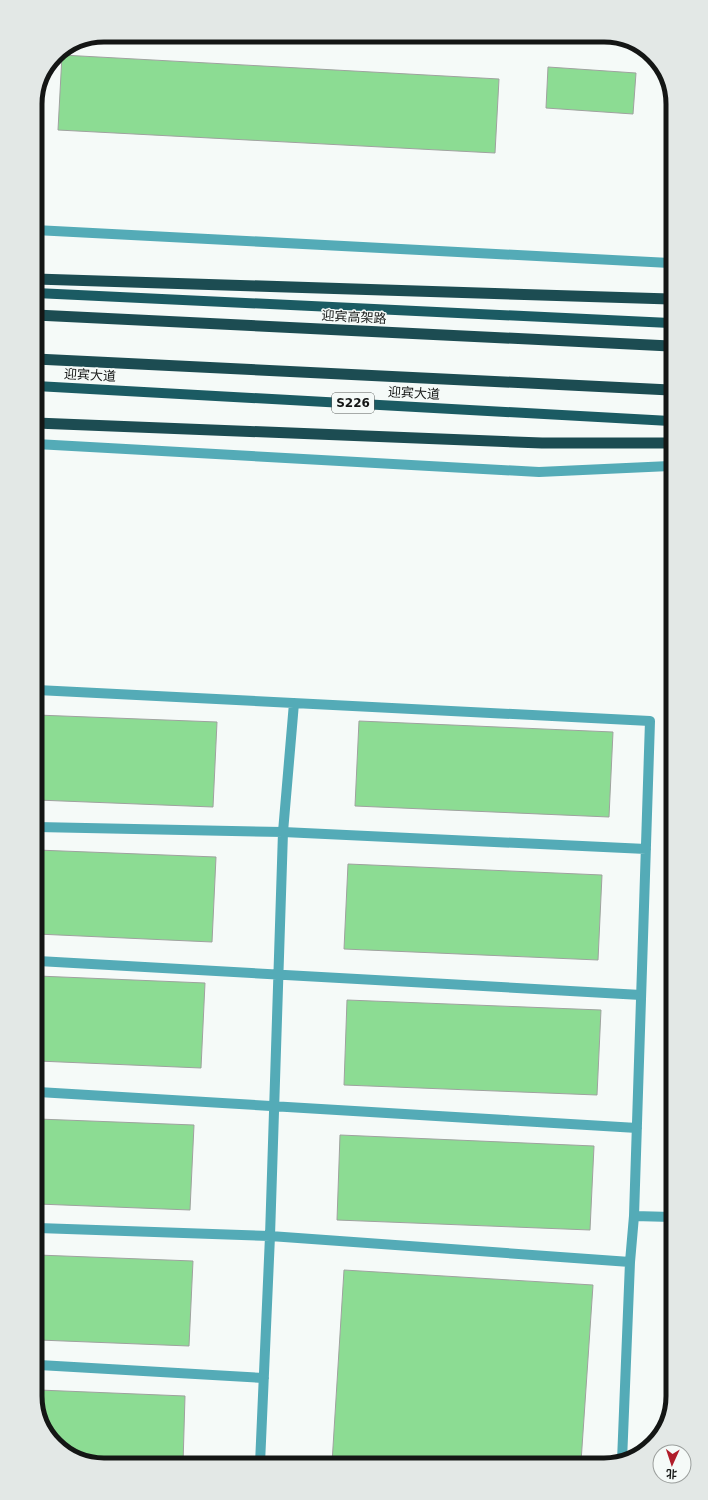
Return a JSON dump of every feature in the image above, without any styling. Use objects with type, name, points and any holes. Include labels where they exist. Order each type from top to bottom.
[{"type":"highway","points":[[42,279],[666,299]]},
{"type":"highway","name":"迎宾高架路","points":[[42,315],[666,346]]},
{"type":"highway","points":[[42,359],[666,390]]},
{"type":"highway","points":[[42,423],[542,443],[666,443]]},
{"type":"main road","points":[[42,292],[666,323]]},
{"type":"main road","name":"迎宾大道","points":[[42,386],[666,421]]},
{"type":"street","points":[[42,230],[666,263]]},
{"type":"street","points":[[42,444],[539,472],[666,466]]},
{"type":"street","points":[[42,690],[650,721],[634,1216],[630,1262],[622,1455]]},
{"type":"street","points":[[260,1458],[270,1236],[283,832],[294,703]]},
{"type":"street","points":[[42,826],[283,832],[646,850]]},
{"type":"street","points":[[42,962],[641,995]]},
{"type":"street","points":[[42,1092],[637,1128]]},
{"type":"street","points":[[634,1216],[666,1216]]},
{"type":"street","points":[[42,1228],[270,1236],[630,1262]]},
{"type":"street","points":[[42,1365],[264,1378]]},
{"type":"building","points":[[66,55],[499,79],[495,153],[58,130],[62,58]]},
{"type":"building","points":[[548,67],[636,73],[633,114],[546,108]]},
{"type":"building","points":[[42,715],[217,722],[213,807],[42,800]]},
{"type":"building","points":[[359,721],[613,732],[609,817],[355,806]]},
{"type":"building","points":[[42,850],[216,857],[212,942],[42,934]]},
{"type":"building","points":[[348,864],[602,875],[598,960],[344,949]]},
{"type":"building","points":[[42,976],[205,983],[201,1068],[42,1061]]},
{"type":"building","points":[[347,1000],[601,1010],[597,1095],[344,1085]]},
{"type":"building","points":[[42,1119],[194,1125],[190,1210],[42,1204]]},
{"type":"building","points":[[340,1135],[594,1146],[590,1230],[337,1220]]},
{"type":"building","points":[[42,1255],[193,1261],[189,1346],[42,1340]]},
{"type":"building","points":[[344,1270],[593,1285],[581,1458],[332,1458]]},
{"type":"building","points":[[42,1390],[185,1396],[183,1458],[100,1458],[92,1457],[73,1450],[60,1440],[50,1427],[45,1416]]}]
